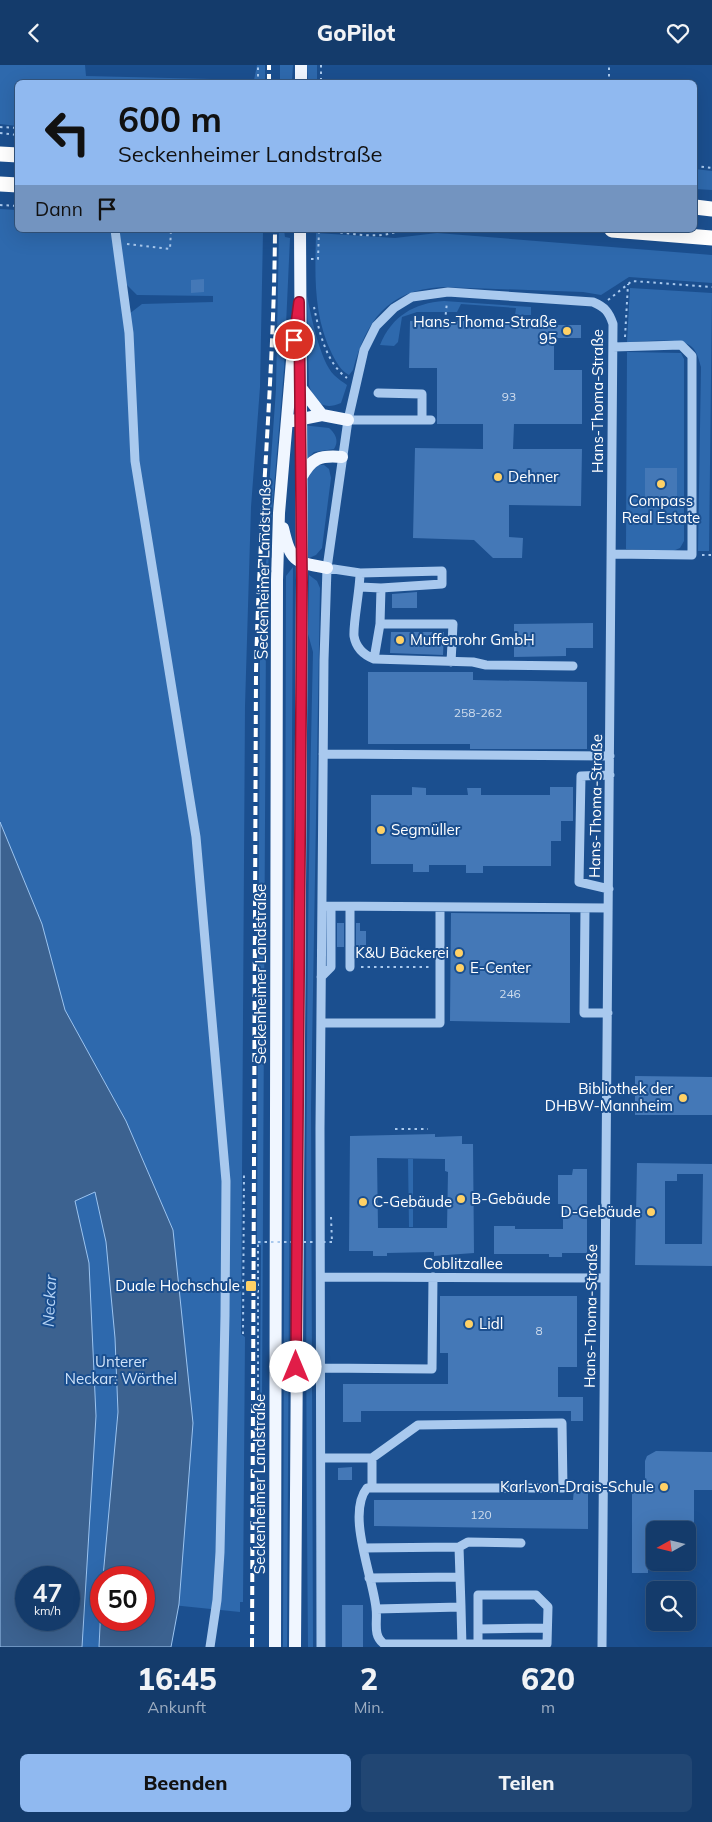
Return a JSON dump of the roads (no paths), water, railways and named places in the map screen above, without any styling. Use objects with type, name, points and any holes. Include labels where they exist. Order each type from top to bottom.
[{"type":"highway","points":[[0,154],[15,155]]},
{"type":"highway","points":[[0,184],[15,185]]},
{"type":"highway","points":[[697,207],[712,209]]},
{"type":"highway","points":[[637,232],[712,238]]},
{"type":"main road","points":[[301,65],[301,80]]},
{"type":"main road","name":"Seckenheimer Landstraße","points":[[295,1647],[301,563],[299,419],[300,232]]},
{"type":"main road","name":"Seckenheimer Landstraße","points":[[276,1647],[278,979],[276,627],[279,513],[299,302]]},
{"type":"main road","points":[[300,387],[309,401],[322,415]]},
{"type":"main road","points":[[287,423],[322,415],[348,420]]},
{"type":"main road","points":[[300,480],[308,465],[318,457],[342,457]]},
{"type":"main road","points":[[279,513],[287,546],[295,559],[301,563],[327,568]]},
{"type":"street","points":[[115,232],[129,333],[135,461],[196,837],[226,1181],[226,1316],[220,1552],[217,1600],[210,1647]]},
{"type":"street","name":"Hans-Thoma-Straße","points":[[348,420],[364,350],[376,325],[394,308],[412,297],[448,292],[593,302],[604,306],[610,314],[613,324],[612,554],[602,1647]]},
{"type":"street","points":[[612,554],[692,555],[692,356],[681,345],[613,347]]},
{"type":"street","points":[[321,1647],[321,977],[327,568],[348,420],[427,420],[422,394],[378,393]]},
{"type":"street","points":[[327,568],[360,573],[442,571],[442,584],[381,588],[360,587]]},
{"type":"street","points":[[360,573],[354,636],[358,647],[365,655],[374,659],[451,661],[486,665],[573,666]]},
{"type":"street","points":[[374,659],[380,624],[381,588]]},
{"type":"street","points":[[380,624],[453,624],[451,661]]},
{"type":"street","points":[[323,755],[610,756]]},
{"type":"street","points":[[608,889],[579,882],[581,776],[610,775]]},
{"type":"street","points":[[322,906],[608,908]]},
{"type":"street","points":[[321,977],[332,967],[331,907]]},
{"type":"street","points":[[350,907],[350,967]]},
{"type":"street","points":[[321,1023],[440,1023],[440,908]]},
{"type":"street","points":[[585,908],[584,1013],[608,1013]]},
{"type":"street","name":"Coblitzallee","points":[[321,1277],[605,1278]]},
{"type":"street","points":[[321,1369],[432,1369],[433,1277]]},
{"type":"street","points":[[321,1458],[372,1458],[418,1425],[562,1423],[563,1488],[367,1488],[361,1495],[360,1534],[376,1609],[376,1633],[378,1640],[384,1644],[547,1645],[548,1607],[536,1595],[478,1595],[478,1644]]},
{"type":"street","points":[[372,1458],[372,1488]]},
{"type":"street","points":[[363,1548],[459,1547],[468,1542],[521,1543]]},
{"type":"street","points":[[459,1547],[462,1645]]},
{"type":"street","points":[[369,1578],[460,1577]]},
{"type":"street","points":[[376,1609],[461,1607]]},
{"type":"street","points":[[478,1629],[547,1628]]},
{"type":"water","name":"Neckar","points":[[0,822],[42,924],[65,1010],[126,1121],[173,1230],[193,1423],[179,1604],[171,1647],[99,1647],[100,1631],[155,1631],[155,1566],[104,1566],[118,1412],[115,1338],[106,1242],[95,1192],[75,1201],[89,1263],[96,1416],[82,1647],[0,1647]]},
{"type":"railway","points":[[269,65],[269,80]]},
{"type":"railway","points":[[252,1647],[256,672],[272,341],[275,232]]},
{"type":"place","name":"Hans-Thoma-Straße 95","points":[[567,331]]},
{"type":"place","name":"Dehner","points":[[498,477]]},
{"type":"place","name":"Compass Real Estate","points":[[661,484]]},
{"type":"place","name":"Muffenrohr GmbH","points":[[400,640]]},
{"type":"place","name":"Segmüller","points":[[381,830]]},
{"type":"place","name":"K&U Bäckerei","points":[[459,953]]},
{"type":"place","name":"E-Center","points":[[460,968]]},
{"type":"place","name":"Bibliothek der DHBW-Mannheim","points":[[683,1098]]},
{"type":"place","name":"B-Gebäude","points":[[461,1199]]},
{"type":"place","name":"C-Gebäude","points":[[363,1202]]},
{"type":"place","name":"D-Gebäude","points":[[651,1212]]},
{"type":"place","name":"Duale Hochschule","points":[[251,1286]]},
{"type":"place","name":"Lidl","points":[[469,1324]]},
{"type":"place","name":"Karl-von-Drais-Schule","points":[[664,1487]]},
{"type":"park label","name":"Unterer Neckar: Wörthel","points":[[121,1370]]}]
